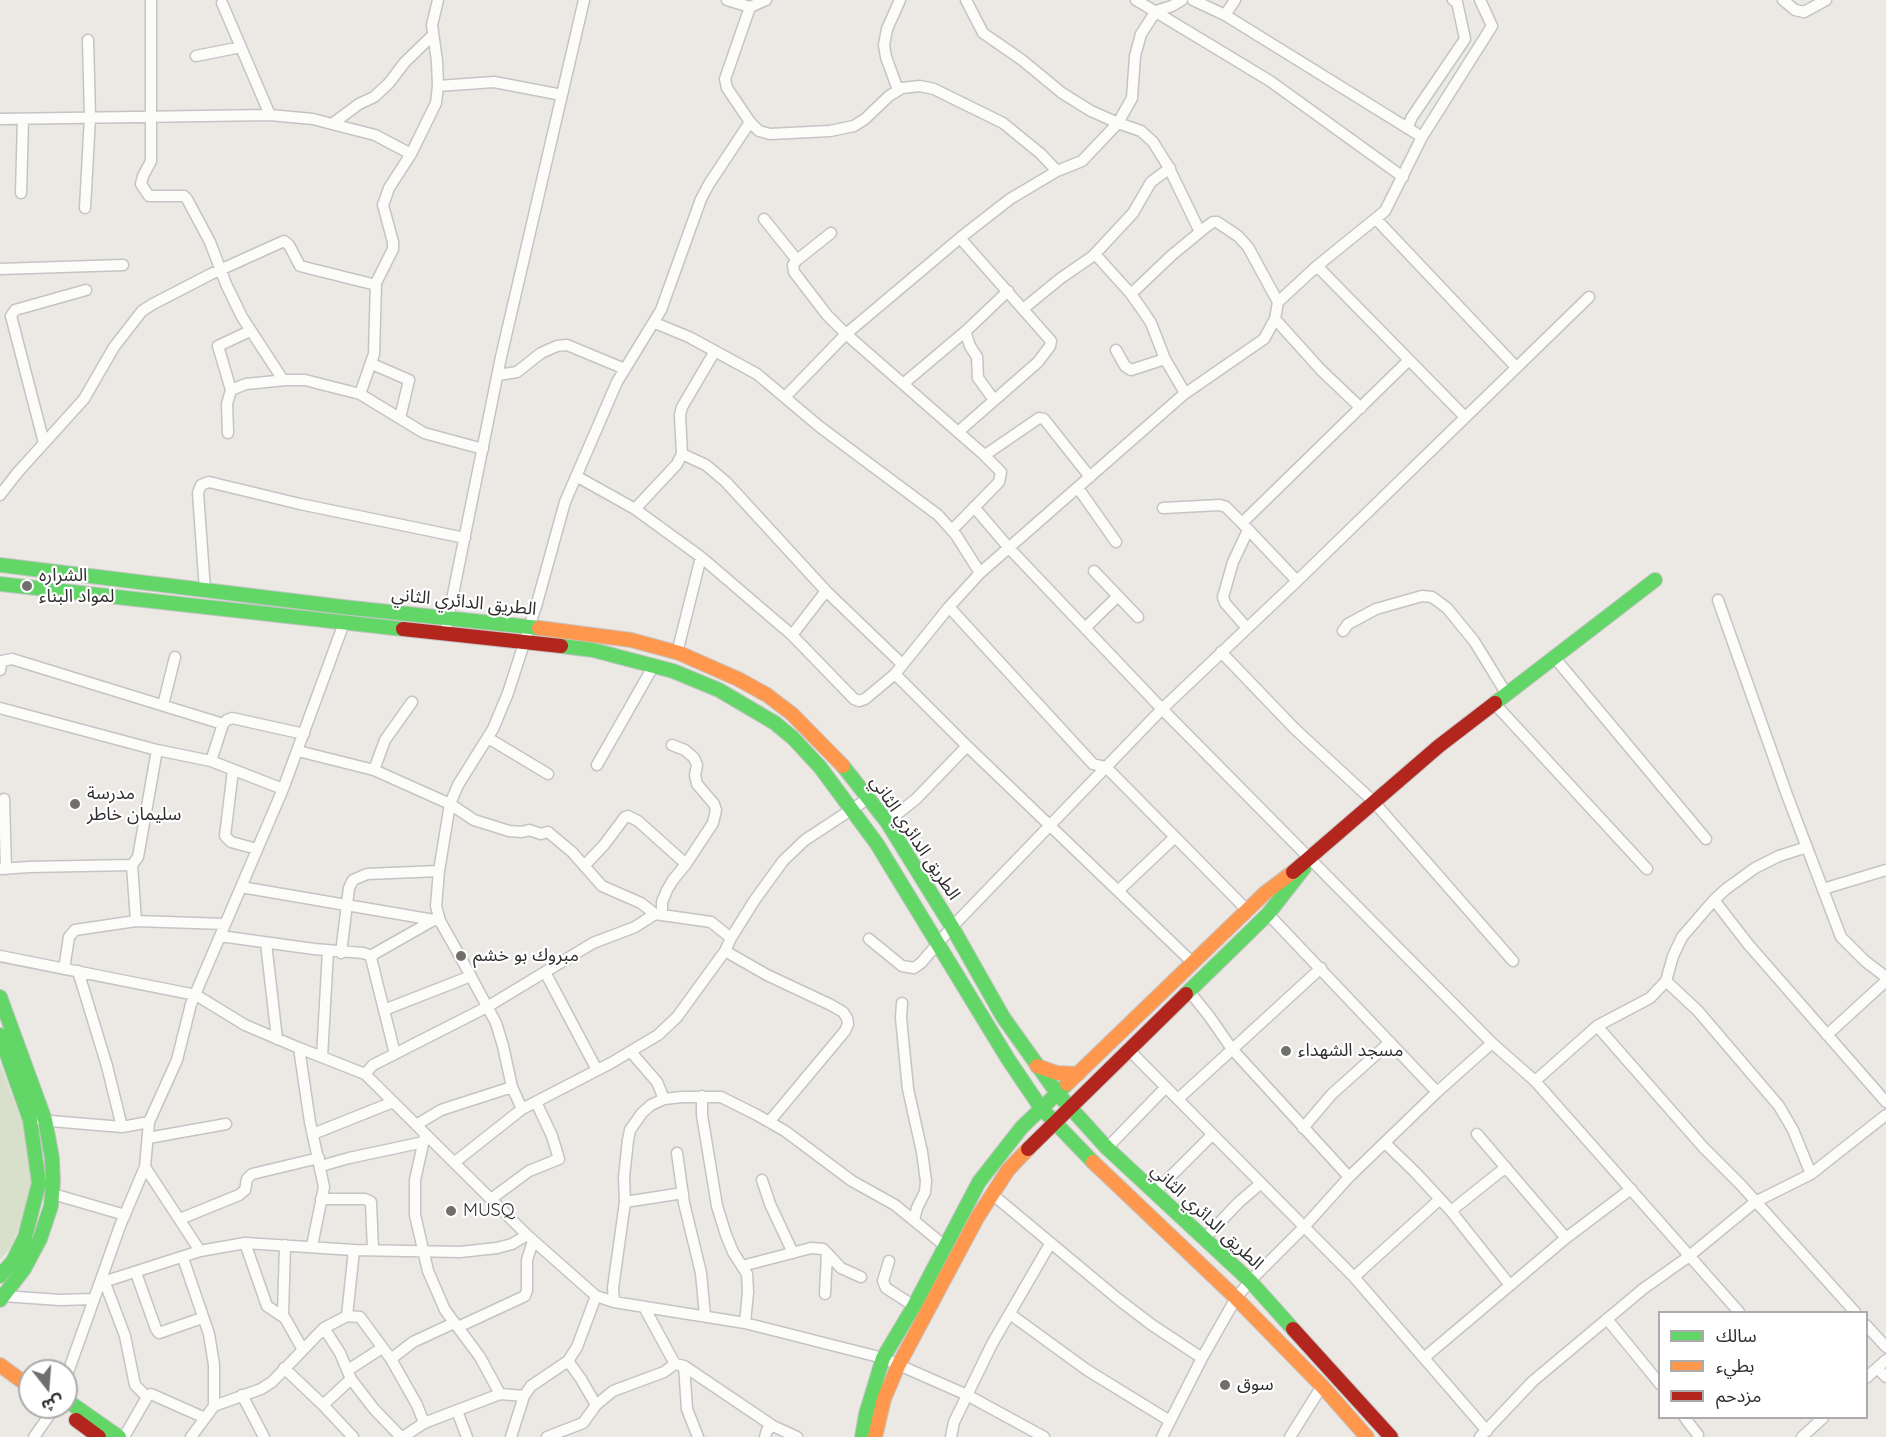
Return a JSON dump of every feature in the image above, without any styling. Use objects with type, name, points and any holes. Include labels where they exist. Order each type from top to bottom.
[{"type":"main road","name":"الطريق الدائري الثاني","points":[[0,566],[602,635],[631,640],[677,653],[738,679],[766,695],[792,714],[833,754],[887,822],[952,927],[1003,1017],[1057,1094],[1107,1148],[1250,1281],[1391,1437]]},
{"type":"main road","points":[[862,1437],[866,1414],[883,1358],[914,1306],[979,1182],[1002,1151],[1041,1108],[1265,893],[1310,858],[1439,746],[1655,580]]},
{"type":"main road","name":"الطريق الدائري الثاني","points":[[0,584],[593,650],[673,670],[719,690],[775,723],[793,738],[820,767],[877,844],[1012,1066],[1041,1108],[1123,1191],[1236,1298],[1322,1386],[1367,1437]]},
{"type":"main road","points":[[875,1437],[884,1400],[898,1366],[992,1194],[1008,1170],[1054,1122],[1268,914],[1293,885],[1310,858]]},
{"type":"main road","points":[[0,997],[45,1119],[52,1158],[53,1194],[40,1239],[24,1269],[2,1298]]},
{"type":"main road","points":[[0,1035],[30,1120],[39,1177],[38,1191],[25,1237],[13,1261],[0,1276]]},
{"type":"main road","points":[[1037,1066],[1057,1073],[1078,1074]]},
{"type":"main road","points":[[0,1352],[18,1365]]},
{"type":"main road","points":[[0,1365],[18,1378]]},
{"type":"main road","points":[[78,1408],[119,1437]]},
{"type":"main road","points":[[73,1419],[99,1437]]},
{"type":"street","points":[[152,0],[151,161],[141,184],[149,195],[184,196],[187,199],[210,242],[220,270],[250,331],[283,381]]},
{"type":"street","points":[[360,394],[372,364],[377,321],[376,285],[393,249],[383,205],[389,188],[411,154],[436,103],[438,86],[432,25],[438,0]]},
{"type":"street","points":[[446,634],[498,375],[584,0]]},
{"type":"street","points":[[727,0],[750,7],[766,0]]},
{"type":"street","points":[[898,90],[884,45],[887,29],[900,0]]},
{"type":"street","points":[[966,0],[984,33],[1062,93],[1092,111],[1141,131],[1154,142],[1170,168],[1200,232]]},
{"type":"street","points":[[1136,0],[1270,81],[1403,177]]},
{"type":"street","points":[[785,397],[846,334],[960,238],[1010,199],[1057,171],[1082,161],[1118,123],[1132,98],[1137,45],[1156,11],[1182,0]]},
{"type":"street","points":[[1193,0],[1225,15],[1422,137]]},
{"type":"street","points":[[1225,15],[1235,0]]},
{"type":"street","points":[[1407,128],[1412,117],[1465,39],[1457,2],[1453,0]]},
{"type":"street","points":[[576,476],[635,509],[701,557],[792,635],[854,699],[859,701],[865,699],[895,674],[949,607],[980,573],[1185,393],[1227,362],[1264,339],[1275,320],[1278,302],[1317,266],[1385,211],[1422,137],[1492,26],[1480,0]]},
{"type":"street","points":[[1783,0],[1795,10],[1804,12],[1826,0]]},
{"type":"street","points":[[222,3],[270,115]]},
{"type":"street","points":[[750,7],[725,79],[731,95],[759,131],[770,134],[830,131],[855,126],[898,90],[920,86],[934,89],[1003,123],[1041,154],[1057,171]]},
{"type":"street","points":[[332,124],[359,104],[374,97],[433,35]]},
{"type":"street","points":[[85,208],[90,117],[87,40]]},
{"type":"street","points":[[196,56],[241,47]]},
{"type":"street","points":[[438,86],[494,82],[562,95]]},
{"type":"street","points":[[0,119],[270,115],[313,119],[375,135],[411,154]]},
{"type":"street","points":[[21,193],[23,119]]},
{"type":"street","points":[[522,1109],[512,1087],[496,1023],[471,976],[436,921],[439,871],[450,804],[458,785],[488,738],[508,693],[537,603],[565,502],[617,382],[655,324],[708,184],[750,122]]},
{"type":"street","points":[[1023,309],[1095,254],[1132,213],[1151,182],[1170,168]]},
{"type":"street","points":[[764,219],[797,260]]},
{"type":"street","points":[[1376,219],[1516,367]]},
{"type":"street","points":[[1131,294],[1156,269],[1200,232],[1213,222],[1217,222],[1238,236],[1248,247],[1278,302]]},
{"type":"street","points":[[831,233],[797,260],[793,265],[794,272],[827,315],[846,334],[999,468],[1001,478],[952,530]]},
{"type":"street","points":[[958,432],[1038,362],[1051,344],[1050,337],[960,238]]},
{"type":"street","points":[[0,495],[84,399],[114,347],[142,311],[220,270],[284,241],[300,266],[376,285]]},
{"type":"street","points":[[1095,254],[1131,294],[1150,323],[1165,359],[1185,393]]},
{"type":"street","points":[[0,269],[123,265]]},
{"type":"street","points":[[1317,266],[1465,417]]},
{"type":"street","points":[[44,443],[11,316],[15,310],[86,290]]},
{"type":"street","points":[[903,384],[967,330],[1008,291]]},
{"type":"street","points":[[869,939],[902,966],[914,968],[921,963],[952,927],[1162,709],[1589,297]]},
{"type":"street","points":[[1275,320],[1321,370],[1361,408]]},
{"type":"street","points":[[655,324],[689,337],[757,374],[820,427],[938,515],[952,530],[980,573]]},
{"type":"street","points":[[967,330],[966,339],[977,357],[978,378],[994,400]]},
{"type":"street","points":[[228,434],[227,404],[231,390],[218,346],[250,331]]},
{"type":"street","points":[[498,375],[517,372],[541,353],[557,345],[567,345],[626,369]]},
{"type":"street","points":[[635,509],[677,464],[682,454],[680,415],[682,407],[715,351]]},
{"type":"street","points":[[1116,351],[1125,366],[1131,370],[1165,359]]},
{"type":"street","points":[[1247,628],[1225,603],[1223,597],[1245,526],[1409,360]]},
{"type":"street","points":[[372,364],[409,380],[400,418]]},
{"type":"street","points":[[231,390],[246,384],[305,380],[360,394],[424,433],[483,449]]},
{"type":"street","points":[[985,455],[1039,418],[1044,419],[1090,477]]},
{"type":"street","points":[[682,454],[706,465],[726,482],[826,591],[902,664]]},
{"type":"street","points":[[205,590],[198,493],[201,485],[209,482],[300,504],[465,538]]},
{"type":"street","points":[[1078,488],[1116,542]]},
{"type":"street","points":[[1163,508],[1220,505],[1226,507],[1297,581]]},
{"type":"street","points":[[974,507],[1009,548],[1162,709],[1492,1043],[1534,1081],[1738,1311]]},
{"type":"street","points":[[677,653],[701,557]]},
{"type":"street","points":[[1094,570],[1138,618]]},
{"type":"street","points":[[792,635],[826,591]]},
{"type":"street","points":[[1085,628],[1118,596]]},
{"type":"street","points":[[1343,631],[1348,624],[1376,609],[1422,596],[1432,597],[1447,608],[1474,640],[1506,693]]},
{"type":"street","points":[[1718,600],[1841,938],[1886,979],[1827,1035]]},
{"type":"street","points":[[949,607],[1093,764],[1106,767],[1247,910]]},
{"type":"street","points":[[73,1359],[94,1299],[103,1283],[125,1215],[145,1167],[149,1122],[177,1060],[187,1015],[284,789],[344,622]]},
{"type":"street","points":[[1221,652],[1295,729],[1373,801],[1513,961]]},
{"type":"street","points":[[163,705],[175,657]]},
{"type":"street","points":[[1554,657],[1706,839]]},
{"type":"street","points":[[0,670],[2,661],[12,659],[224,724]]},
{"type":"street","points":[[597,765],[654,665]]},
{"type":"street","points":[[895,674],[1193,963]]},
{"type":"street","points":[[374,770],[385,740],[412,702]]},
{"type":"street","points":[[1494,703],[1647,869]]},
{"type":"street","points":[[0,708],[157,750],[211,761],[284,789]]},
{"type":"street","points":[[211,761],[224,724],[232,718],[304,734]]},
{"type":"street","points":[[488,738],[548,774]]},
{"type":"street","points":[[365,1074],[373,1065],[487,1007],[593,943],[635,927],[658,914],[667,890],[713,823],[716,810],[714,804],[697,784],[695,775],[697,765],[694,758],[685,750],[672,745]]},
{"type":"street","points":[[887,822],[916,799],[967,746]]},
{"type":"street","points":[[136,921],[132,865],[138,857],[157,750]]},
{"type":"street","points":[[298,751],[374,770],[450,804],[474,820],[509,831],[529,830],[541,834],[548,832],[565,845],[602,886],[641,903],[658,914],[711,922],[731,938]]},
{"type":"street","points":[[233,770],[225,836],[231,842],[258,849]]},
{"type":"street","points":[[454,1162],[522,1109],[631,1052],[658,1035],[678,1017],[725,951],[754,901],[783,861],[805,840],[869,798]]},
{"type":"street","points":[[3,799],[3,869],[132,865]]},
{"type":"street","points":[[585,866],[628,816],[643,825],[686,864]]},
{"type":"street","points":[[1118,891],[1175,837]]},
{"type":"street","points":[[1534,1081],[1597,1026],[1650,998],[1666,981],[1672,956],[1682,937],[1714,900],[1755,868],[1779,856],[1807,847]]},
{"type":"street","points":[[1823,889],[1886,870]]},
{"type":"street","points":[[341,952],[346,905],[353,880],[359,876],[439,871]]},
{"type":"street","points":[[241,887],[436,921]]},
{"type":"street","points":[[1714,900],[1748,944],[1886,1102]]},
{"type":"street","points":[[1268,914],[1437,1092]]},
{"type":"street","points":[[64,969],[69,937],[75,930],[136,921],[225,924]]},
{"type":"street","points":[[220,936],[328,951],[363,953],[372,956],[436,921]]},
{"type":"street","points":[[266,943],[277,1039]]},
{"type":"street","points":[[322,1057],[328,951]]},
{"type":"street","points":[[725,951],[767,975],[831,1005],[843,1012],[847,1018],[848,1024],[845,1031],[769,1122]]},
{"type":"street","points":[[0,956],[196,994],[245,1024],[365,1074],[416,1125],[424,1139],[454,1162],[530,1238],[596,1296],[614,1302],[745,1323],[883,1358],[967,1395],[1044,1437]]},
{"type":"street","points":[[372,956],[371,960],[395,1054]]},
{"type":"street","points":[[1178,1099],[1321,968]]},
{"type":"street","points":[[78,972],[107,1066],[122,1127]]},
{"type":"street","points":[[545,972],[597,1070]]},
{"type":"street","points":[[384,1010],[471,976]]},
{"type":"street","points":[[1666,981],[1698,1011],[1779,1106],[1793,1130],[1811,1174]]},
{"type":"street","points":[[1189,991],[1232,1049],[1349,1177]]},
{"type":"street","points":[[902,1003],[901,1018],[908,1089],[926,1180],[925,1192],[914,1220]]},
{"type":"street","points":[[1597,1026],[1703,1147],[1854,1311]]},
{"type":"street","points":[[1303,1128],[1332,1094],[1390,1042]]},
{"type":"street","points":[[1162,1437],[1202,1358],[1236,1298],[1250,1281],[1304,1227],[1349,1177],[1437,1092],[1492,1043]]},
{"type":"street","points":[[298,1048],[324,1186],[312,1246]]},
{"type":"street","points":[[1129,1050],[1354,1277],[1425,1357],[1484,1434],[1533,1381],[1643,1289],[1688,1257],[1755,1202],[1811,1174],[1886,1115]]},
{"type":"street","points":[[631,1052],[657,1082],[664,1099]]},
{"type":"street","points":[[416,1125],[441,1110],[512,1087]]},
{"type":"street","points":[[1107,1148],[1166,1088]]},
{"type":"street","points":[[702,1096],[702,1115],[717,1206],[726,1235],[747,1274],[745,1323]]},
{"type":"street","points":[[614,1302],[613,1288],[625,1202],[624,1165],[630,1130],[642,1113],[651,1105],[664,1099],[702,1096],[721,1097],[730,1101],[785,1131],[846,1177],[895,1205],[945,1246]]},
{"type":"street","points":[[313,1134],[393,1102]]},
{"type":"street","points":[[491,1199],[529,1171],[559,1158],[552,1136],[536,1102]]},
{"type":"street","points":[[30,1120],[45,1119],[122,1127],[149,1122]]},
{"type":"street","points":[[148,1138],[226,1124]]},
{"type":"street","points":[[1477,1134],[1566,1238]]},
{"type":"street","points":[[1154,1193],[1212,1135]]},
{"type":"street","points":[[180,1219],[239,1195],[245,1190],[247,1179],[252,1174],[349,1158],[424,1139]]},
{"type":"street","points":[[424,1139],[414,1194],[415,1215],[422,1251],[435,1291],[456,1325],[480,1357],[500,1394]]},
{"type":"street","points":[[1385,1143],[1451,1211],[1509,1284]]},
{"type":"street","points":[[677,1153],[686,1214],[701,1273],[705,1316]]},
{"type":"street","points":[[145,1167],[200,1251]]},
{"type":"street","points":[[1451,1211],[1506,1167]]},
{"type":"street","points":[[762,1180],[770,1204],[793,1253]]},
{"type":"street","points":[[1205,1238],[1238,1203],[1260,1184]]},
{"type":"street","points":[[1425,1357],[1509,1284],[1631,1189]]},
{"type":"street","points":[[625,1202],[683,1192]]},
{"type":"street","points":[[53,1194],[125,1215]]},
{"type":"street","points":[[992,1194],[1050,1244],[1152,1325],[1202,1358]]},
{"type":"street","points":[[321,1199],[365,1199],[371,1202],[373,1250]]},
{"type":"street","points":[[1354,1277],[1439,1200]]},
{"type":"street","points":[[103,1283],[200,1251],[245,1243],[354,1250],[472,1251],[497,1248],[530,1238]]},
{"type":"street","points":[[391,1359],[413,1342],[525,1296],[530,1238]]},
{"type":"street","points":[[245,1243],[267,1306],[283,1315],[303,1350]]},
{"type":"street","points":[[951,1437],[954,1422],[967,1395],[1050,1244]]},
{"type":"street","points":[[283,1315],[285,1245]]},
{"type":"street","points":[[742,1266],[818,1247],[841,1268],[861,1277]]},
{"type":"street","points":[[347,1316],[354,1250]]},
{"type":"street","points":[[825,1294],[827,1253]]},
{"type":"street","points":[[183,1258],[209,1334],[214,1365],[214,1406]]},
{"type":"street","points":[[889,1261],[883,1281],[886,1288],[914,1306]]},
{"type":"street","points":[[136,1273],[159,1333],[202,1318]]},
{"type":"street","points":[[103,1283],[125,1336],[135,1385],[147,1397]]},
{"type":"street","points":[[511,1437],[524,1396],[531,1386],[568,1361],[577,1347],[596,1296]]},
{"type":"street","points":[[2,1298],[94,1299]]},
{"type":"street","points":[[644,1307],[680,1365],[687,1409],[698,1437]]},
{"type":"street","points":[[1010,1314],[1087,1370],[1170,1421]]},
{"type":"street","points":[[191,1437],[214,1406],[261,1389],[272,1382],[324,1328],[347,1316],[360,1317],[391,1359],[417,1405],[424,1424]]},
{"type":"street","points":[[1607,1319],[1658,1383]]},
{"type":"street","points":[[1868,1327],[1886,1347]]},
{"type":"street","points":[[324,1328],[340,1353],[350,1375],[374,1409],[402,1437],[424,1424],[500,1394],[524,1396]]},
{"type":"street","points":[[323,1405],[350,1375],[382,1348]]},
{"type":"street","points":[[1868,1376],[1886,1360]]},
{"type":"street","points":[[568,1361],[582,1379],[596,1405]]},
{"type":"street","points":[[547,1437],[559,1435],[583,1423],[596,1405],[613,1391],[680,1365]]},
{"type":"street","points":[[680,1365],[772,1426],[797,1437]]},
{"type":"street","points":[[284,1368],[353,1437]]},
{"type":"street","points":[[1877,1368],[1886,1377]]},
{"type":"street","points":[[1290,1437],[1322,1386]]},
{"type":"street","points":[[124,1437],[147,1397],[154,1394],[205,1418]]},
{"type":"street","points":[[242,1395],[264,1437]]},
{"type":"street","points":[[457,1411],[467,1437]]},
{"type":"street","points":[[36,1436],[48,1419]]},
{"type":"street","points":[[1686,1419],[1698,1435]]},
{"type":"street","points":[[1802,1437],[1823,1419]]},
{"type":"street","points":[[765,1437],[767,1430],[772,1426]]},
{"type":"green space","points":[[0,1063],[31,1145],[35,1184],[12,1246],[0,1260]]},
{"type":"traffic: fast","points":[[0,565],[343,607],[539,628]]},
{"type":"traffic: fast","points":[[1495,703],[1655,580]]},
{"type":"traffic: fast","points":[[0,584],[403,629]]},
{"type":"traffic: fast","points":[[561,646],[593,650],[673,671],[719,690],[775,723],[793,738],[820,767],[877,844],[1008,1059],[1041,1108],[1093,1162]]},
{"type":"traffic: fast","points":[[843,766],[887,822],[952,927],[1003,1017],[1057,1093],[1107,1148],[1250,1281],[1293,1329]]},
{"type":"traffic: fast","points":[[1186,994],[1268,914],[1304,868]]},
{"type":"traffic: fast","points":[[0,997],[45,1120],[52,1158],[53,1182],[51,1206],[40,1239],[24,1269],[0,1300]]},
{"type":"traffic: fast","points":[[0,1035],[30,1120],[39,1183],[25,1237],[13,1261],[0,1276]]},
{"type":"traffic: fast","points":[[862,1437],[866,1414],[883,1358],[914,1306],[979,1182],[1022,1127],[1067,1084]]},
{"type":"traffic: fast","points":[[78,1408],[119,1437]]},
{"type":"traffic: slow","points":[[539,628],[631,640],[679,653],[738,679],[767,695],[792,714],[843,766]]},
{"type":"traffic: slow","points":[[1067,1084],[1265,893],[1293,872]]},
{"type":"traffic: slow","points":[[1037,1066],[1057,1073],[1078,1074]]},
{"type":"traffic: slow","points":[[875,1437],[884,1399],[898,1366],[977,1218],[1008,1170],[1028,1149]]},
{"type":"traffic: slow","points":[[1093,1162],[1236,1298],[1322,1386],[1367,1437]]},
{"type":"traffic: slow","points":[[0,1365],[18,1378]]},
{"type":"traffic: jam","points":[[403,629],[561,646]]},
{"type":"traffic: jam","points":[[1293,872],[1439,746],[1495,703]]},
{"type":"traffic: jam","points":[[1028,1149],[1186,994]]},
{"type":"traffic: jam","points":[[1293,1329],[1391,1437]]},
{"type":"traffic: jam","points":[[76,1420],[99,1437]]},
{"type":"place","name":"الشراره لمواد البناء","points":[[27,586]]},
{"type":"place","name":"مدرسة سليمان خاطر","points":[[75,804]]},
{"type":"place","name":"مبروك بو خشم","points":[[461,956]]},
{"type":"place","name":"مسجد الشهداء","points":[[1286,1051]]},
{"type":"place","name":"MUSQ","points":[[451,1211]]},
{"type":"place","name":"سوق","points":[[1225,1385]]}]
